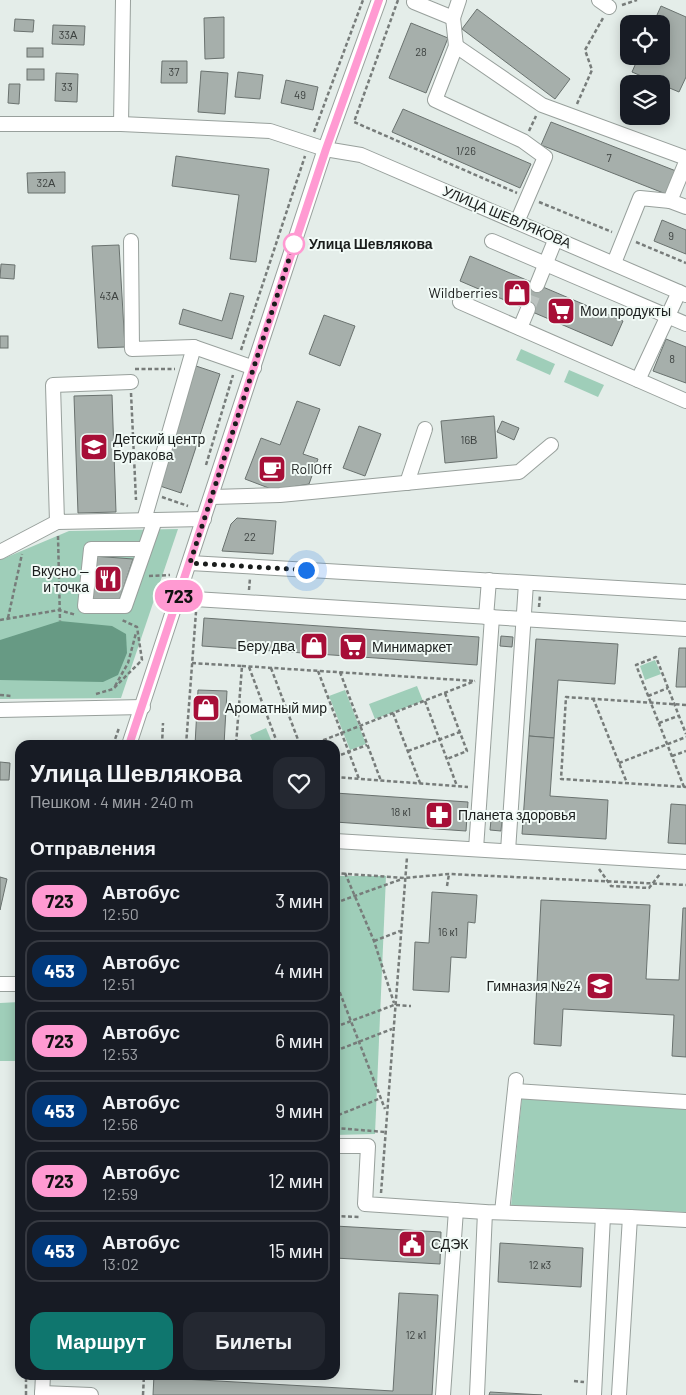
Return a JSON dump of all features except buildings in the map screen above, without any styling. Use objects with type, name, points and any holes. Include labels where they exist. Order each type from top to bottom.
[{"type":"street","points":[[121,124],[123,0]]},
{"type":"street","points":[[131,740],[326,149],[379,0]]},
{"type":"street","points":[[413,0],[453,18]]},
{"type":"street","points":[[459,0],[453,18],[456,46],[434,100],[523,141],[545,156],[517,222]]},
{"type":"street","points":[[456,46],[542,105],[686,160],[670,201]]},
{"type":"street","name":"УЛИЦА ШЕВЛЯКОВА","points":[[0,124],[121,124],[270,131],[326,149],[360,155],[614,263],[682,294]]},
{"type":"street","points":[[614,263],[640,198],[670,201],[686,207]]},
{"type":"street","points":[[538,285],[556,238]]},
{"type":"street","points":[[492,240],[686,324]]},
{"type":"street","points":[[131,241],[132,349],[194,347],[254,368]]},
{"type":"street","points":[[638,380],[666,316],[682,294]]},
{"type":"street","points":[[460,302],[686,401]]},
{"type":"street","points":[[520,328],[528,310]]},
{"type":"street","points":[[144,549],[91,549],[85,606],[125,606],[144,549],[151,494],[194,347]]},
{"type":"street","points":[[57,522],[53,385],[131,376]]},
{"type":"street","points":[[407,483],[425,429]]},
{"type":"street","points":[[212,497],[280,495],[519,472],[551,445]]},
{"type":"street","points":[[0,552],[57,522],[204,519]]},
{"type":"street","points":[[190,563],[686,592]]},
{"type":"street","points":[[476,849],[489,617],[489,580]]},
{"type":"street","points":[[508,851],[526,583]]},
{"type":"street","points":[[178,598],[686,629]]},
{"type":"street","points":[[0,710],[143,707]]},
{"type":"street","points":[[340,841],[686,862]]},
{"type":"street","points":[[0,984],[15,984]]},
{"type":"street","points":[[502,1212],[515,1085],[686,1102]]},
{"type":"street","points":[[340,1146],[368,1146],[366,1204],[485,1212],[686,1220]]},
{"type":"street","points":[[443,1395],[456,1210]]},
{"type":"street","points":[[477,1395],[485,1212]]},
{"type":"street","points":[[594,1395],[603,1216]]},
{"type":"street","points":[[619,1395],[630,1217]]},
{"type":"street","points":[[42,1380],[42,1394],[91,1395]]},
{"type":"path","points":[[204,472],[237,362],[309,144],[363,0]]},
{"type":"path","points":[[354,122],[398,0]]},
{"type":"path","points":[[572,116],[592,70],[585,50],[604,4],[636,0]]},
{"type":"path","points":[[523,141],[542,105]]},
{"type":"path","points":[[136,501],[131,376],[188,369]]},
{"type":"path","points":[[151,494],[193,508],[190,519]]},
{"type":"path","points":[[57,522],[60,621]]},
{"type":"path","points":[[8,618],[26,538]]},
{"type":"path","points":[[249,596],[250,566]]},
{"type":"path","points":[[136,577],[170,575],[167,584]]},
{"type":"path","points":[[186,740],[196,608]]},
{"type":"path","points":[[0,620],[59,610],[81,616]]},
{"type":"path","points":[[113,619],[122,620],[137,627]]},
{"type":"path","points":[[137,627],[142,660]]},
{"type":"path","points":[[113,689],[128,663],[136,639],[137,627]]},
{"type":"path","points":[[139,669],[145,652]]},
{"type":"path","points":[[619,763],[667,744],[686,736],[679,716],[674,704],[656,657],[636,665],[651,702],[667,744],[685,787],[560,779],[566,696],[651,702],[674,704],[686,705]]},
{"type":"path","points":[[89,696],[113,689],[142,660]]},
{"type":"path","points":[[192,663],[476,681],[324,740]]},
{"type":"path","points":[[236,740],[242,666]]},
{"type":"path","points":[[249,667],[276,740]]},
{"type":"path","points":[[271,668],[298,740]]},
{"type":"path","points":[[318,671],[359,779]]},
{"type":"path","points":[[340,672],[381,780]]},
{"type":"path","points":[[648,696],[668,688]]},
{"type":"path","points":[[445,693],[467,751],[447,759]]},
{"type":"path","points":[[0,695],[16,696]]},
{"type":"path","points":[[594,698],[627,783]]},
{"type":"path","points":[[425,701],[457,786]]},
{"type":"path","points":[[393,713],[420,783]]},
{"type":"path","points":[[659,723],[679,716]]},
{"type":"path","points":[[162,740],[163,723]]},
{"type":"path","points":[[115,740],[119,728]]},
{"type":"path","points":[[408,751],[460,732]]},
{"type":"path","points":[[340,755],[367,744]]},
{"type":"path","points":[[672,756],[686,751]]},
{"type":"path","points":[[340,777],[469,787]]},
{"type":"path","points":[[380,1206],[392,1029],[407,857]]},
{"type":"path","points":[[340,872],[404,878],[449,874],[686,885]]},
{"type":"path","points":[[345,873],[374,941],[394,1005]]},
{"type":"path","points":[[447,886],[449,874]]},
{"type":"path","points":[[340,901],[404,878]]},
{"type":"path","points":[[374,941],[401,930]]},
{"type":"path","points":[[340,993],[386,1112]]},
{"type":"path","points":[[340,1025],[394,1005],[411,1006]]},
{"type":"path","points":[[340,1049],[392,1029]]},
{"type":"path","points":[[340,1114],[381,1098]]},
{"type":"path","points":[[340,1128],[385,1132]]},
{"type":"path","points":[[340,1216],[362,1217]]},
{"type":"path","points":[[26,1380],[26,1395]]},
{"type":"path","points":[[143,1395],[144,1380]]},
{"type":"shaded area","points":[[521,349],[555,364],[550,375],[516,360]]},
{"type":"shaded area","points":[[569,370],[604,385],[598,397],[564,382]]},
{"type":"shaded area","points":[[178,529],[121,698],[0,699],[0,560],[69,531]]},
{"type":"shaded area","points":[[60,621],[112,626],[126,634],[127,653],[118,675],[103,682],[0,680],[0,640]]},
{"type":"shaded area","points":[[655,660],[661,674],[645,680],[640,666]]},
{"type":"shaded area","points":[[417,686],[423,701],[375,719],[369,704]]},
{"type":"shaded area","points":[[345,690],[366,744],[350,750],[329,696]]},
{"type":"shaded area","points":[[266,728],[271,740],[252,740],[250,735]]},
{"type":"shaded area","points":[[340,876],[386,876],[375,1134],[340,1135]]},
{"type":"shaded area","points":[[15,1002],[15,1061],[0,1061],[0,1003]]},
{"type":"shaded area","points":[[522,1097],[686,1108],[686,1212],[511,1206]]},
{"type":"tunnel","points":[[528,309],[537,285]]},
{"type":"bus line","name":"723","points":[[131,740],[326,149],[379,0]]},
{"type":"place","name":"Улица Шевлякова","points":[[294,244]]},
{"type":"place","name":"Wildberries","points":[[517,293]]},
{"type":"place","name":"Мои продукты","points":[[561,311]]},
{"type":"place","name":"Детский центр Буракова","points":[[94,447]]},
{"type":"place","name":"RollOff","points":[[272,469]]},
{"type":"place","name":"Вкусно — и точка","points":[[108,579]]},
{"type":"place","name":"Беру два","points":[[314,646]]},
{"type":"place","name":"Минимаркет","points":[[353,647]]},
{"type":"place","name":"Ароматный мир","points":[[206,708]]},
{"type":"place","name":"Планета здоровья","points":[[439,815]]},
{"type":"place","name":"Гимназия №24","points":[[600,986]]},
{"type":"place","name":"СДЭК","points":[[412,1244]]},
{"type":"route","points":[[294,244],[190,563],[306,570]]}]
